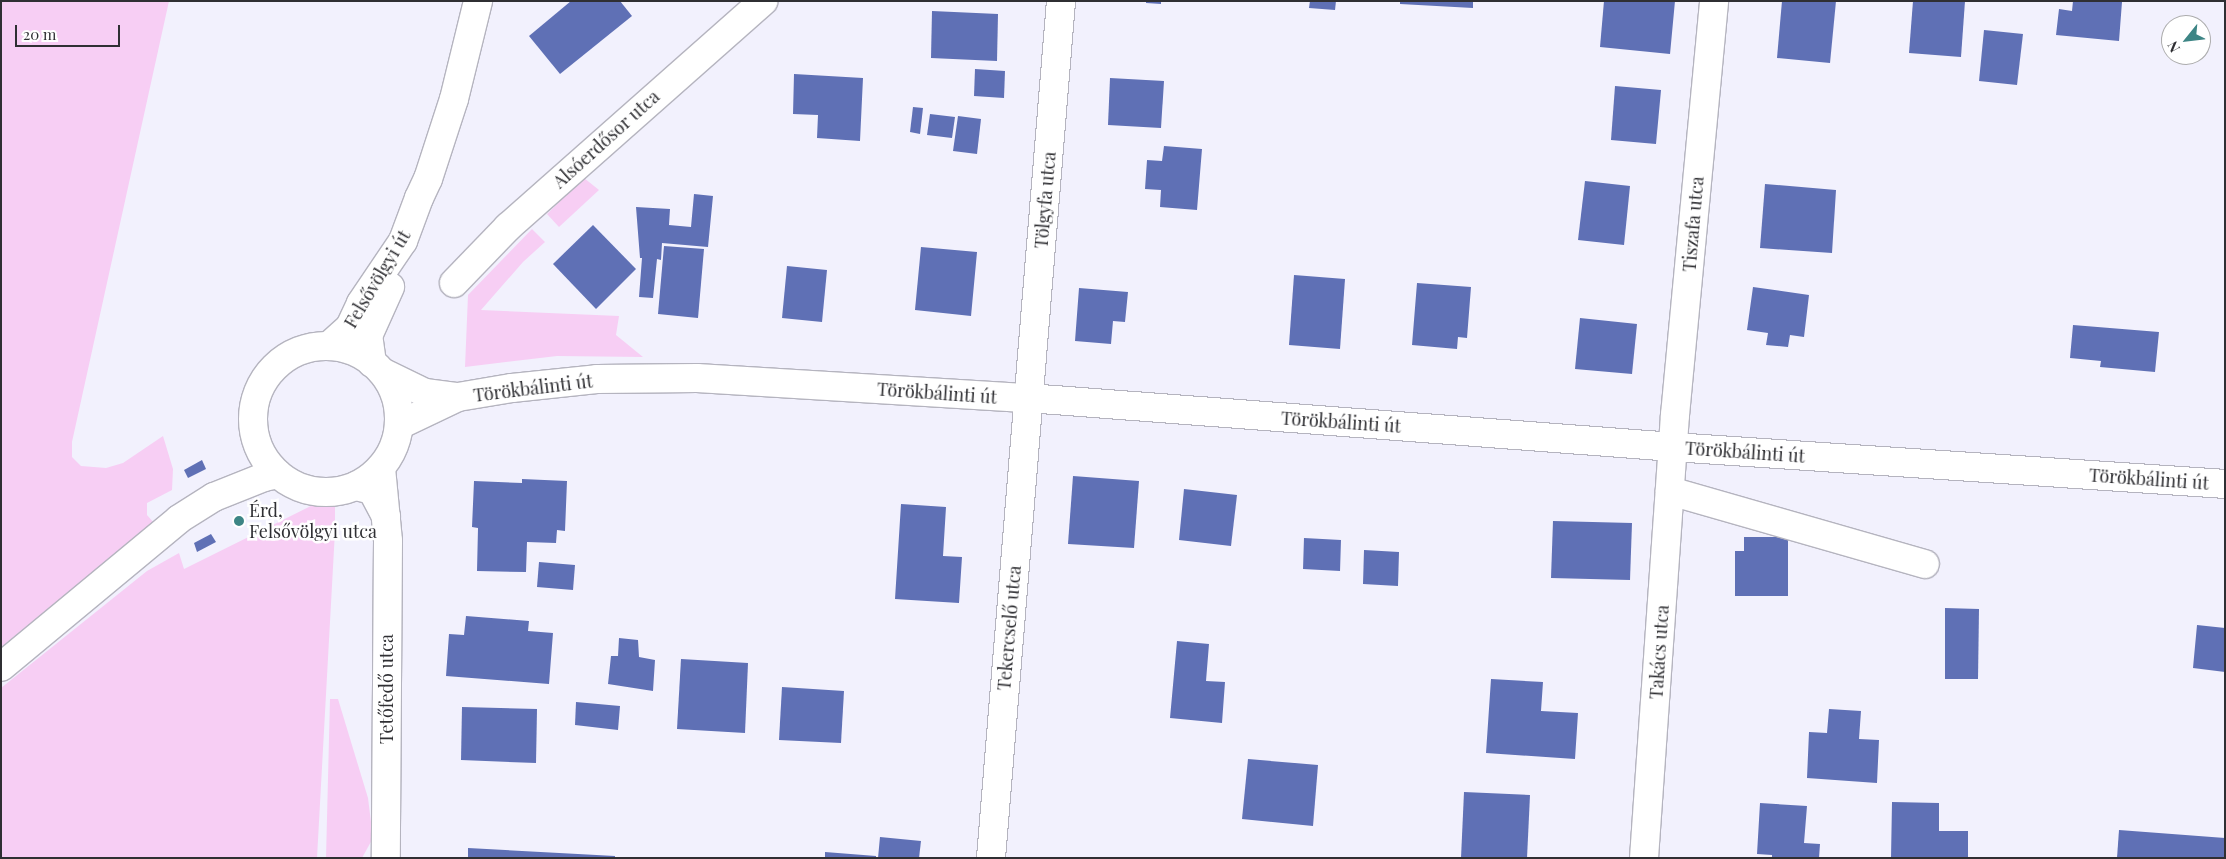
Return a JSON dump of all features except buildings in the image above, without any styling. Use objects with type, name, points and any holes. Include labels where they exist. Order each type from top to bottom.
[{"type":"street","name":"Felsővölgyi út","points":[[329,346],[350,327],[361,303],[403,241],[428,179],[454,99],[478,1]]},
{"type":"street","name":"Alsóerdősor utca","points":[[454,283],[508,226],[763,1]]},
{"type":"street","name":"Tölgyfa utca","points":[[1028,398],[1061,1]]},
{"type":"street","name":"Tiszafa utca","points":[[1673,447],[1714,1]]},
{"type":"street","name":"Felsővölgyi út","points":[[377,368],[368,336],[382,302],[424,234],[432,206],[428,179]]},
{"type":"street","points":[[329,346],[352,351],[377,368],[396,397],[399,425],[394,448],[381,468],[356,486],[339,492],[319,492],[297,486],[278,474],[264,457],[257,443],[253,420],[255,404],[270,372],[287,358],[306,348],[329,346]]},
{"type":"street","name":"Törökbálinti út","points":[[377,368],[425,394],[458,398]]},
{"type":"street","name":"Törökbálinti út","points":[[399,425],[458,398],[512,388],[597,379],[697,378],[1028,398],[1673,447],[2225,484]]},
{"type":"street","name":"Tekercselő utca","points":[[991,858],[1028,398]]},
{"type":"street","points":[[214,497],[257,443]]},
{"type":"street","name":"Takács utca","points":[[1644,858],[1673,447]]},
{"type":"street","name":"Tetőfedő utca","points":[[381,468],[388,519],[386,858]]},
{"type":"street","points":[[1,667],[179,519],[214,497],[264,477],[278,474]]},
{"type":"street","name":"Tetőfedő utca","points":[[356,486],[372,490],[388,519]]},
{"type":"street","points":[[1670,490],[1924,564]]},
{"type":"shaded area","points":[[1,1],[169,1],[72,442],[72,457],[81,466],[106,468],[123,463],[163,436],[173,469],[172,490],[147,503],[147,515],[154,523],[1,647]]},
{"type":"shaded area","points":[[584,178],[599,190],[559,227],[547,214]]},
{"type":"shaded area","points":[[532,229],[545,242],[523,262],[481,310],[619,316],[616,335],[643,357],[557,356],[465,367],[468,295]]},
{"type":"shaded area","points":[[335,494],[335,531],[317,858],[1,858],[1,688],[147,571],[179,553],[184,569]]},
{"type":"shaded area","points":[[330,699],[338,699],[368,798],[373,838],[362,858],[326,858]]},
{"type":"place","name":"Érd, Felsővölgyi utca","points":[[239,521]]}]
